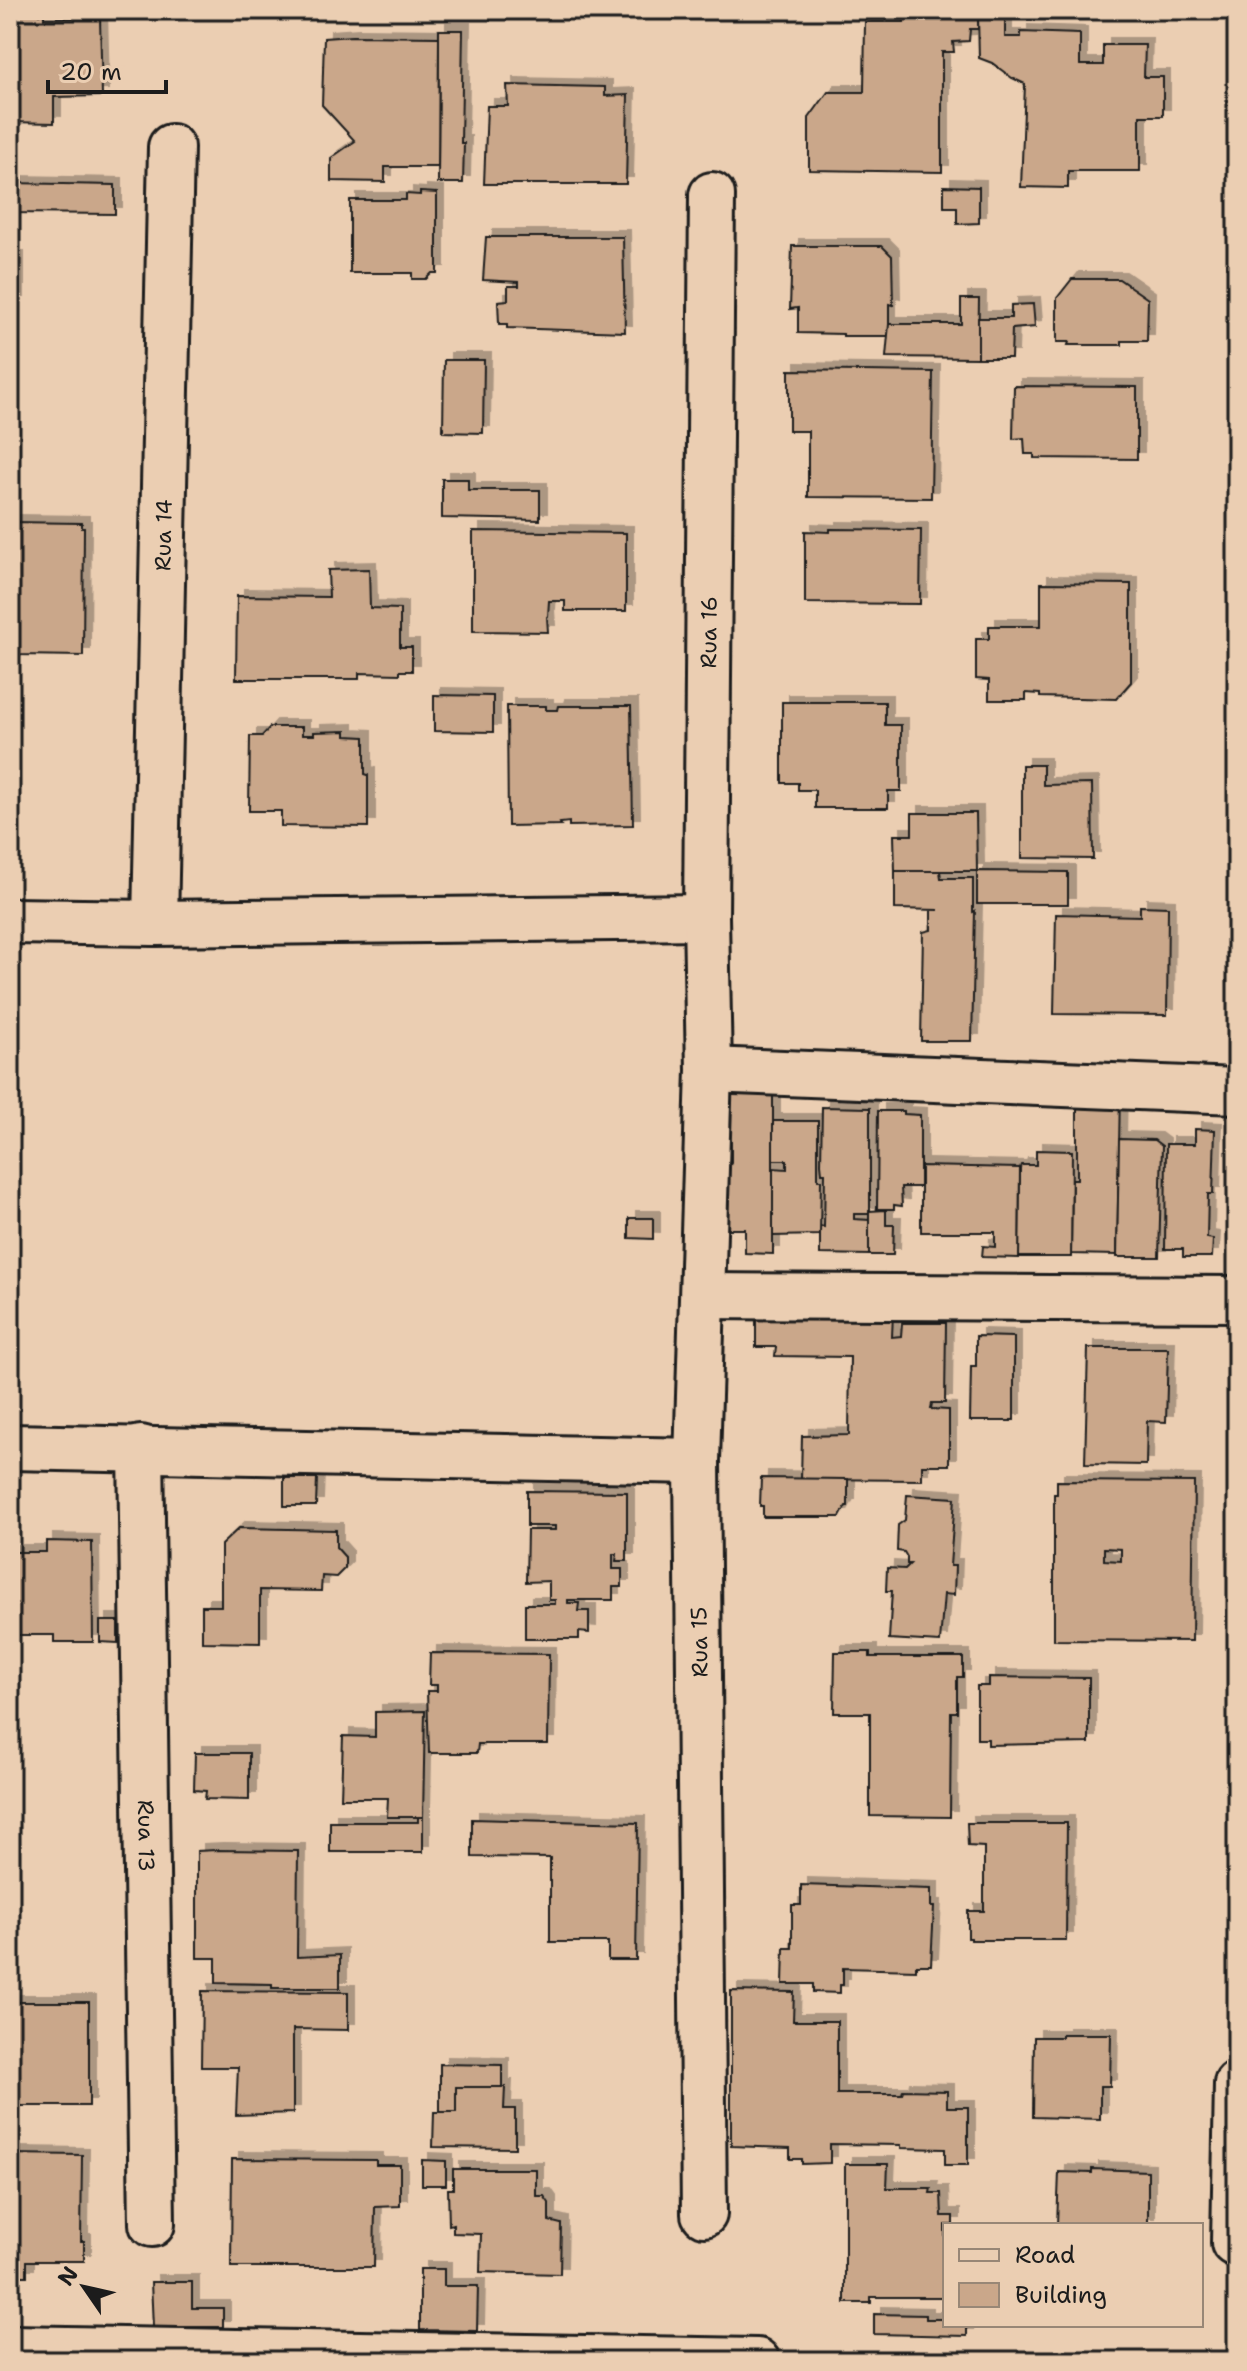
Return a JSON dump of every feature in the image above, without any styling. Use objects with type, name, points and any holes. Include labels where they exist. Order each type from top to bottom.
[{"type":"street","name":"Rua 14","points":[[155,923],[171,147]]},
{"type":"street","name":"Rua 16","points":[[709,1070],[706,917],[712,195]]},
{"type":"street","points":[[10,921],[155,923],[706,917]]},
{"type":"street","points":[[709,1070],[1237,1091]]},
{"type":"street","name":"Rua 15","points":[[704,2214],[697,1461],[709,1070]]},
{"type":"street","points":[[703,1296],[1237,1299]]},
{"type":"street","points":[[10,1447],[697,1461]]},
{"type":"street","name":"Rua 13","points":[[141,1448],[152,2224]]},
{"type":"street","points":[[1234,2243],[1237,2084]]},
{"type":"street","points":[[10,2348],[757,2361]]},
{"type":"building","points":[[16,14],[44,14],[44,18],[100,18],[102,96],[54,97],[54,123],[10,122],[10,30],[15,31]]},
{"type":"building","points":[[904,15],[978,16],[978,29],[970,29],[969,41],[953,42],[954,52],[942,52],[942,172],[809,170],[809,118],[828,92],[864,92],[865,22],[904,22]]},
{"type":"building","points":[[978,16],[1005,16],[1005,37],[1021,37],[1021,32],[1080,34],[1080,65],[1103,65],[1103,45],[1145,45],[1144,77],[1163,77],[1163,116],[1140,116],[1140,171],[1068,171],[1068,188],[1021,187],[1025,84],[979,58]]},
{"type":"building","points":[[439,30],[463,30],[463,183],[438,183]]},
{"type":"building","points":[[439,37],[438,167],[385,167],[385,182],[331,181],[331,158],[355,141],[322,105],[324,38]]},
{"type":"building","points":[[507,85],[605,87],[605,96],[628,95],[626,184],[484,184],[487,106],[508,106]]},
{"type":"building","points":[[10,183],[115,185],[115,214],[10,213]]},
{"type":"building","points":[[944,186],[979,187],[979,223],[957,224],[957,207],[944,207]]},
{"type":"building","points":[[420,192],[437,193],[437,273],[426,279],[412,279],[412,273],[350,273],[350,200],[406,200],[406,194],[420,195]]},
{"type":"building","points":[[486,237],[623,237],[625,332],[507,328],[507,324],[499,324],[498,301],[508,300],[508,286],[519,286],[519,282],[483,280]]},
{"type":"building","points":[[792,246],[882,246],[892,256],[893,305],[889,304],[889,336],[798,333],[798,308],[790,309]]},
{"type":"building","points":[[10,258],[17,258],[17,304],[10,304]]},
{"type":"building","points":[[1072,279],[1119,279],[1148,299],[1147,341],[1122,341],[1122,345],[1068,345],[1069,342],[1057,342],[1057,298]]},
{"type":"building","points":[[961,299],[979,299],[978,358],[886,357],[889,324],[961,324]]},
{"type":"building","points":[[1033,304],[1035,327],[1012,329],[1011,358],[978,358],[978,318],[1011,318],[1011,305]]},
{"type":"building","points":[[444,360],[484,360],[483,433],[443,432]]},
{"type":"building","points":[[789,370],[933,372],[931,498],[808,497],[808,431],[789,431]]},
{"type":"building","points":[[12,372],[12,466],[10,466]]},
{"type":"building","points":[[1014,386],[1137,387],[1137,459],[1034,458],[1034,454],[1025,454],[1024,438],[1013,439]]},
{"type":"building","points":[[442,479],[468,479],[468,490],[540,490],[540,520],[442,518]]},
{"type":"building","points":[[10,522],[82,523],[83,656],[17,655],[15,635],[10,635]]},
{"type":"building","points":[[830,529],[921,530],[920,604],[805,603],[805,531],[830,532]]},
{"type":"building","points":[[473,531],[626,533],[626,611],[565,611],[565,601],[549,601],[548,632],[473,631]]},
{"type":"building","points":[[369,569],[370,608],[400,609],[400,647],[412,647],[412,671],[400,671],[400,674],[359,673],[359,679],[236,679],[237,596],[329,597],[328,570]]},
{"type":"building","points":[[1041,583],[1131,584],[1131,682],[1116,699],[1040,697],[1040,694],[1026,693],[1026,700],[989,700],[989,680],[976,679],[976,639],[989,639],[989,626],[1041,626]]},
{"type":"building","points":[[434,695],[493,696],[493,732],[434,731]]},
{"type":"building","points":[[782,702],[885,702],[885,725],[901,725],[901,791],[888,791],[888,808],[815,808],[815,790],[798,790],[798,783],[782,783]]},
{"type":"building","points":[[507,706],[546,706],[546,710],[558,710],[559,706],[631,706],[633,825],[569,826],[569,822],[561,825],[508,826]]},
{"type":"building","points":[[270,727],[302,727],[302,735],[346,731],[346,736],[365,737],[368,827],[281,826],[281,811],[249,811],[250,736],[262,736]]},
{"type":"building","points":[[1022,765],[1043,765],[1043,785],[1092,784],[1093,859],[1022,858]]},
{"type":"building","points":[[912,813],[976,813],[977,871],[895,871],[894,835],[912,835]]},
{"type":"building","points":[[895,871],[940,871],[941,878],[973,878],[972,1041],[921,1041],[923,932],[931,930],[931,910],[939,910],[895,909]]},
{"type":"building","points":[[977,871],[1068,872],[1068,904],[977,904]]},
{"type":"building","points":[[1140,906],[1168,907],[1167,1015],[1054,1014],[1056,914],[1140,916]]},
{"type":"building","points":[[724,1091],[773,1091],[773,1254],[745,1253],[745,1229],[721,1229],[725,1173],[731,1163],[731,1142],[723,1142]]},
{"type":"building","points":[[1077,1093],[1120,1093],[1117,1255],[1071,1254],[1072,1179],[1077,1179]]},
{"type":"building","points":[[822,1107],[870,1108],[870,1214],[854,1214],[854,1219],[870,1220],[869,1255],[820,1254],[825,1173],[822,1173],[821,1164]]},
{"type":"building","points":[[878,1111],[904,1111],[904,1114],[920,1115],[920,1187],[901,1187],[902,1206],[894,1205],[894,1209],[877,1209]]},
{"type":"building","points":[[773,1121],[818,1121],[820,1235],[773,1236],[773,1168],[787,1169],[787,1160],[773,1160]]},
{"type":"building","points":[[1195,1129],[1215,1130],[1213,1194],[1208,1194],[1207,1238],[1213,1239],[1212,1257],[1183,1257],[1183,1249],[1165,1249],[1166,1144],[1195,1144]]},
{"type":"building","points":[[1119,1139],[1154,1140],[1162,1146],[1159,1257],[1117,1257]]},
{"type":"building","points":[[1036,1150],[1072,1151],[1071,1257],[1019,1257],[1020,1168],[1021,1165],[1036,1165]]},
{"type":"building","points":[[921,1166],[1020,1168],[1019,1258],[982,1257],[983,1246],[995,1247],[995,1232],[921,1232]]},
{"type":"building","points":[[886,1210],[886,1225],[894,1225],[893,1255],[869,1255],[869,1211]]},
{"type":"building","points":[[629,1218],[653,1218],[653,1239],[629,1238]]},
{"type":"building","points":[[893,1314],[892,1337],[901,1336],[902,1323],[946,1323],[945,1403],[932,1403],[931,1409],[949,1410],[949,1465],[922,1465],[922,1480],[801,1479],[802,1436],[849,1435],[850,1357],[775,1356],[776,1347],[756,1347],[756,1316]]},
{"type":"building","points":[[976,1336],[1014,1337],[1014,1420],[970,1421],[971,1366],[976,1366]]},
{"type":"building","points":[[1088,1348],[1168,1348],[1166,1422],[1147,1421],[1146,1465],[1085,1464]]},
{"type":"building","points":[[284,1478],[317,1478],[316,1506],[284,1506]]},
{"type":"building","points":[[761,1478],[848,1479],[848,1506],[840,1517],[763,1517],[763,1506],[760,1506]]},
{"type":"building","points":[[1057,1481],[1194,1482],[1192,1641],[1054,1640],[1054,1494],[1057,1494]],"holes":[[[1104,1548],[1121,1549],[1121,1561],[1104,1560]]]},
{"type":"building","points":[[527,1491],[627,1492],[627,1561],[616,1561],[617,1554],[613,1554],[613,1569],[622,1569],[622,1587],[613,1587],[613,1600],[568,1600],[568,1603],[579,1603],[578,1611],[589,1611],[589,1633],[579,1632],[579,1639],[525,1639],[525,1604],[555,1604],[555,1600],[549,1600],[549,1581],[526,1582],[527,1530],[555,1530],[555,1526],[527,1526]]},
{"type":"building","points":[[907,1495],[955,1498],[950,1566],[955,1566],[954,1595],[944,1594],[940,1642],[889,1639],[892,1591],[886,1591],[887,1568],[905,1569],[910,1564],[907,1564],[904,1552],[897,1551],[898,1525],[905,1520]]},
{"type":"building","points":[[239,1528],[336,1530],[336,1547],[345,1557],[345,1568],[336,1577],[322,1576],[321,1591],[260,1590],[260,1643],[202,1642],[202,1606],[221,1606],[221,1545]]},
{"type":"building","points":[[46,1541],[92,1542],[93,1642],[54,1642],[54,1635],[10,1635],[10,1552],[46,1552]]},
{"type":"building","points":[[100,1621],[118,1621],[118,1643],[100,1642]]},
{"type":"building","points":[[835,1652],[870,1652],[870,1657],[963,1657],[963,1677],[957,1677],[957,1712],[951,1712],[950,1817],[870,1816],[870,1713],[834,1713]]},
{"type":"building","points":[[430,1653],[549,1654],[548,1744],[478,1744],[477,1753],[429,1753],[427,1691],[437,1691],[437,1685],[429,1685]]},
{"type":"building","points":[[989,1677],[1089,1678],[1089,1743],[988,1745],[988,1739],[977,1739],[977,1686],[989,1686]]},
{"type":"building","points":[[425,1711],[423,1817],[387,1817],[388,1798],[341,1798],[343,1736],[375,1737],[375,1712]]},
{"type":"building","points":[[195,1753],[249,1753],[249,1800],[205,1799],[206,1791],[194,1790]]},
{"type":"building","points":[[418,1817],[423,1817],[423,1852],[330,1852],[330,1822],[418,1822]]},
{"type":"building","points":[[472,1819],[638,1823],[636,1960],[608,1960],[608,1942],[550,1942],[550,1858],[472,1857]]},
{"type":"building","points":[[967,1823],[1067,1823],[1066,1940],[968,1938],[968,1911],[984,1911],[984,1847],[968,1846]]},
{"type":"building","points":[[197,1851],[298,1851],[297,1957],[340,1955],[340,1988],[272,1988],[272,1984],[216,1983],[216,1958],[197,1958]]},
{"type":"building","points":[[801,1885],[931,1889],[931,1907],[934,1907],[931,1965],[916,1965],[916,1970],[843,1968],[840,1993],[813,1992],[813,1984],[783,1984],[784,1948],[792,1948],[792,1905],[801,1905]]},
{"type":"building","points":[[202,1991],[348,1992],[348,2030],[293,2029],[293,2113],[236,2115],[238,2067],[201,2067]]},
{"type":"building","points":[[731,1991],[794,1992],[793,2021],[837,2021],[837,2094],[947,2091],[947,2107],[968,2107],[968,2165],[945,2165],[945,2149],[901,2148],[901,2145],[830,2144],[830,2163],[802,2164],[802,2159],[790,2159],[790,2148],[731,2146]]},
{"type":"building","points":[[10,2002],[89,2002],[89,2106],[10,2106]]},
{"type":"building","points":[[1062,2034],[1111,2034],[1110,2086],[1100,2086],[1100,2119],[1033,2117],[1034,2037],[1062,2037]]},
{"type":"building","points":[[440,2064],[502,2065],[502,2088],[456,2087],[456,2112],[440,2112]]},
{"type":"building","points":[[456,2087],[505,2087],[504,2109],[515,2109],[515,2148],[433,2147],[434,2112],[456,2112]]},
{"type":"building","points":[[10,2154],[82,2155],[81,2241],[84,2241],[84,2261],[27,2261],[27,2276],[10,2276]]},
{"type":"building","points":[[232,2159],[376,2160],[376,2165],[400,2165],[400,2206],[375,2207],[374,2267],[231,2267]]},
{"type":"building","points":[[422,2160],[446,2161],[446,2185],[422,2185]]},
{"type":"building","points":[[845,2164],[888,2164],[887,2188],[931,2188],[930,2193],[941,2193],[942,2216],[953,2216],[953,2223],[943,2223],[943,2297],[871,2297],[871,2303],[845,2303]]},
{"type":"building","points":[[453,2169],[536,2169],[536,2196],[544,2196],[549,2203],[549,2221],[561,2224],[560,2274],[480,2272],[481,2234],[453,2233],[453,2224],[449,2225],[448,2189],[453,2189]]},
{"type":"building","points":[[1092,2169],[1148,2171],[1148,2223],[1057,2223],[1059,2172],[1092,2173]]},
{"type":"building","points":[[1234,2254],[1237,2254],[1237,2339],[1232,2339]]},
{"type":"building","points":[[420,2269],[444,2269],[444,2286],[478,2286],[477,2331],[420,2330]]},
{"type":"building","points":[[151,2282],[192,2282],[192,2308],[223,2308],[223,2327],[153,2327]]},
{"type":"building","points":[[874,2314],[926,2315],[926,2319],[943,2319],[943,2327],[967,2327],[967,2336],[874,2334]]}]
